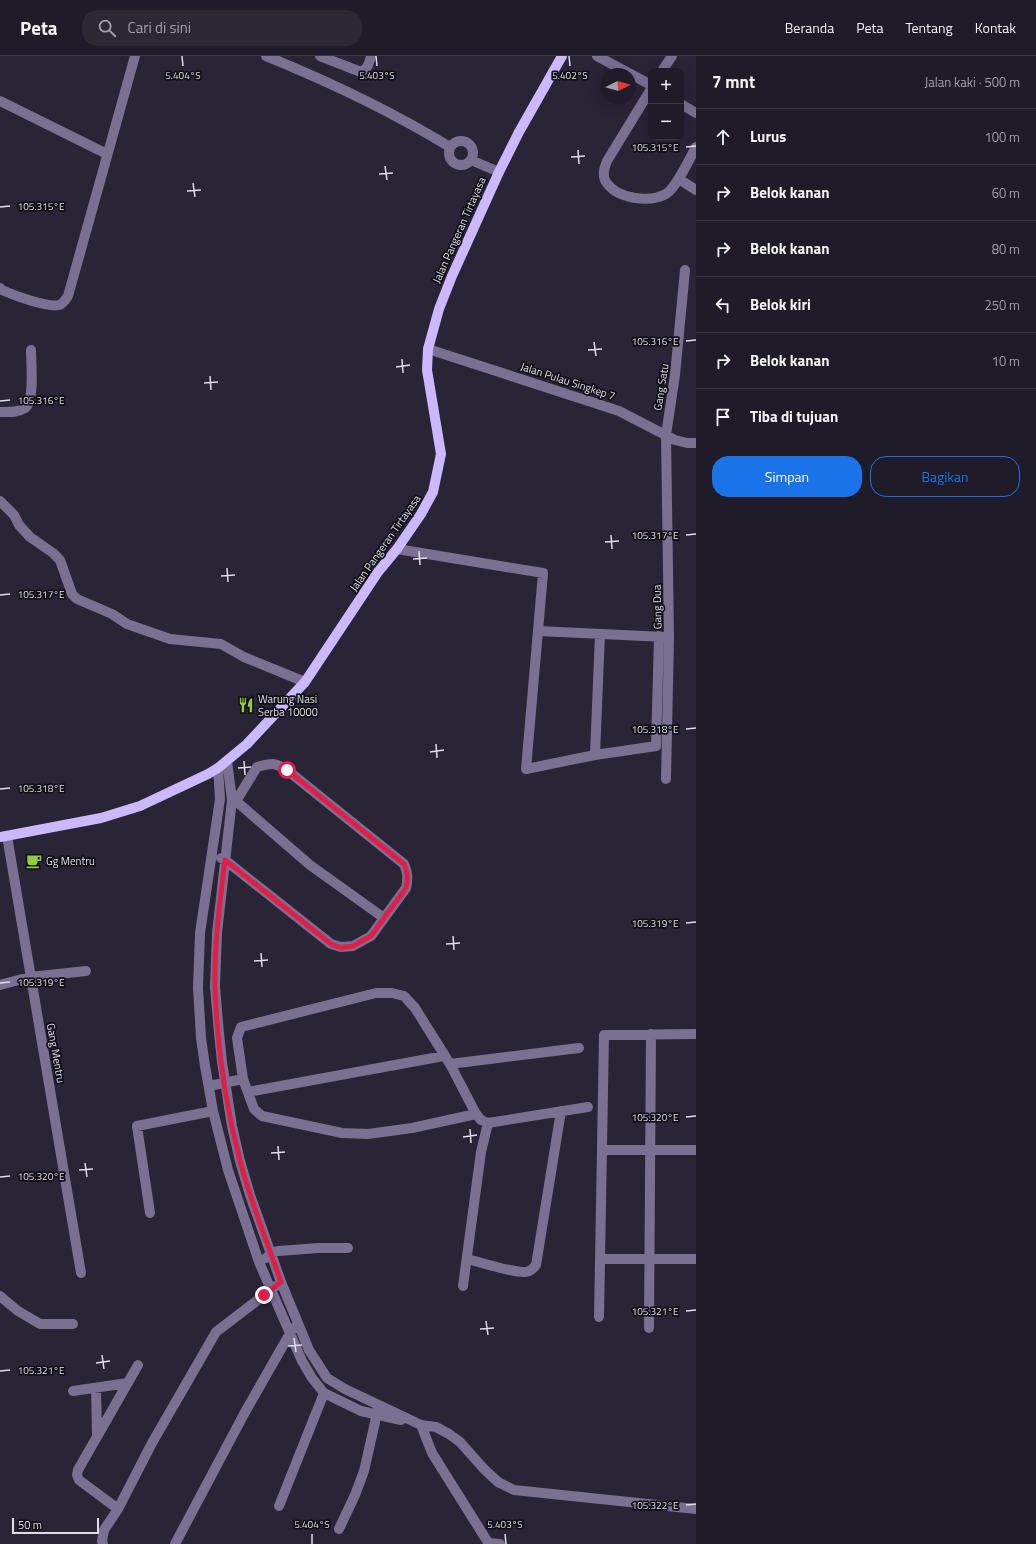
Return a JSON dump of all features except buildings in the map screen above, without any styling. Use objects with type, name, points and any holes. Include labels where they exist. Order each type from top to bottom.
[{"type":"main road","name":"Jalan Pangeran Tirtayasa","points":[[4,836],[101,818],[140,806],[218,768],[250,741],[305,682],[378,572],[397,549],[421,514],[434,492],[441,454],[427,370],[428,349],[439,309],[498,172],[562,56]]},
{"type":"street","points":[[0,288],[27,300],[58,305],[64,302],[68,296],[135,56]]},
{"type":"street","points":[[266,56],[355,94],[397,116],[450,147]]},
{"type":"street","points":[[320,56],[361,72],[365,70],[371,56]]},
{"type":"street","points":[[597,56],[648,83]]},
{"type":"street","points":[[664,68],[672,56]]},
{"type":"street","points":[[648,93],[607,161],[604,170],[605,181],[612,188],[631,198],[650,198],[667,194],[679,179],[696,147]]},
{"type":"street","points":[[0,101],[107,154]]},
{"type":"street","points":[[684,106],[696,113]]},
{"type":"street","points":[[457,141],[466,142],[472,149],[471,160],[464,164],[455,164],[449,156],[450,147],[457,141]]},
{"type":"street","points":[[471,160],[498,172]]},
{"type":"street","points":[[679,179],[696,190]]},
{"type":"street","name":"Gang Satu","points":[[666,434],[675,375],[685,270]]},
{"type":"street","name":"Jalan Pulau Singkep 7","points":[[428,349],[619,411],[676,440],[687,443],[696,443]]},
{"type":"street","points":[[0,412],[14,412],[25,408],[31,399],[31,350]]},
{"type":"street","name":"Gang Dua","points":[[666,434],[664,637],[666,779]]},
{"type":"street","points":[[0,501],[14,515],[19,525],[30,537],[48,549],[60,560],[72,594],[77,599],[112,614],[127,624],[163,637],[193,642],[221,644],[244,657],[305,682]]},
{"type":"street","points":[[397,549],[543,573],[526,768],[595,755],[656,746],[664,637],[538,631]]},
{"type":"street","points":[[595,755],[600,634]]},
{"type":"street","points":[[227,761],[234,800],[225,860],[216,942],[215,987],[220,1050],[240,1161],[250,1195],[281,1282],[309,1350],[327,1378],[377,1410],[418,1424],[436,1427],[460,1442],[498,1482],[514,1490],[696,1510]]},
{"type":"street","points":[[213,855],[225,860],[331,944],[341,948],[353,946],[371,936],[406,888],[408,872],[404,864],[287,770],[277,764],[268,764],[257,767],[234,800]]},
{"type":"street","points":[[218,768],[220,799],[200,942],[198,988],[203,1053],[213,1111],[228,1170],[260,1262],[302,1361],[324,1393],[361,1410],[377,1410]]},
{"type":"street","points":[[220,799],[234,800],[310,865],[384,918]]},
{"type":"street","name":"Gang Mentru","points":[[4,836],[81,1273]]},
{"type":"street","points":[[200,942],[216,942]]},
{"type":"street","points":[[0,985],[30,977],[86,971]]},
{"type":"street","points":[[476,1114],[412,1128],[368,1134],[342,1133],[262,1116],[254,1109],[243,1079],[237,1038],[241,1027],[376,993],[392,993],[404,996],[415,1008],[447,1060],[476,1114],[481,1120],[488,1123],[588,1107]]},
{"type":"street","points":[[649,1328],[651,1034]]},
{"type":"street","points":[[600,1317],[604,1035],[696,1034]]},
{"type":"street","points":[[248,1092],[447,1060],[579,1048]]},
{"type":"street","points":[[203,1053],[220,1050]]},
{"type":"street","points":[[209,1086],[243,1079]]},
{"type":"street","points":[[150,1213],[137,1126],[213,1111]]},
{"type":"street","points":[[467,1259],[527,1272],[533,1269],[536,1265],[561,1112]]},
{"type":"street","points":[[463,1286],[481,1152],[488,1123]]},
{"type":"street","points":[[602,1150],[696,1150]]},
{"type":"street","points":[[260,1262],[278,1251],[348,1248]]},
{"type":"street","points":[[601,1259],[696,1259]]},
{"type":"street","points":[[103,1544],[102,1541],[104,1530],[118,1509],[152,1443],[216,1332],[281,1282]]},
{"type":"street","points":[[0,1296],[18,1311],[40,1324],[74,1324]]},
{"type":"street","points":[[175,1544],[244,1414],[297,1321]]},
{"type":"street","points":[[118,1509],[79,1480],[77,1474],[138,1365]]},
{"type":"street","points":[[72,1391],[128,1383]]},
{"type":"street","points":[[96,1388],[97,1437]]},
{"type":"street","points":[[279,1506],[324,1393]]},
{"type":"street","points":[[339,1529],[355,1495],[364,1471],[377,1410]]},
{"type":"street","points":[[418,1424],[432,1453],[489,1544],[500,1544]]},
{"type":"place","name":"Warung Nasi Serba 10000","points":[[246,705]]},
{"type":"place","name":"Gg Mentru","points":[[34,861]]},
{"type":"route","points":[[264,1295],[281,1282],[250,1195],[240,1161],[232,1126],[218,1033],[215,987],[217,932],[225,860],[331,944],[341,948],[353,946],[371,936],[406,888],[408,879],[408,872],[404,864],[287,770]]}]
